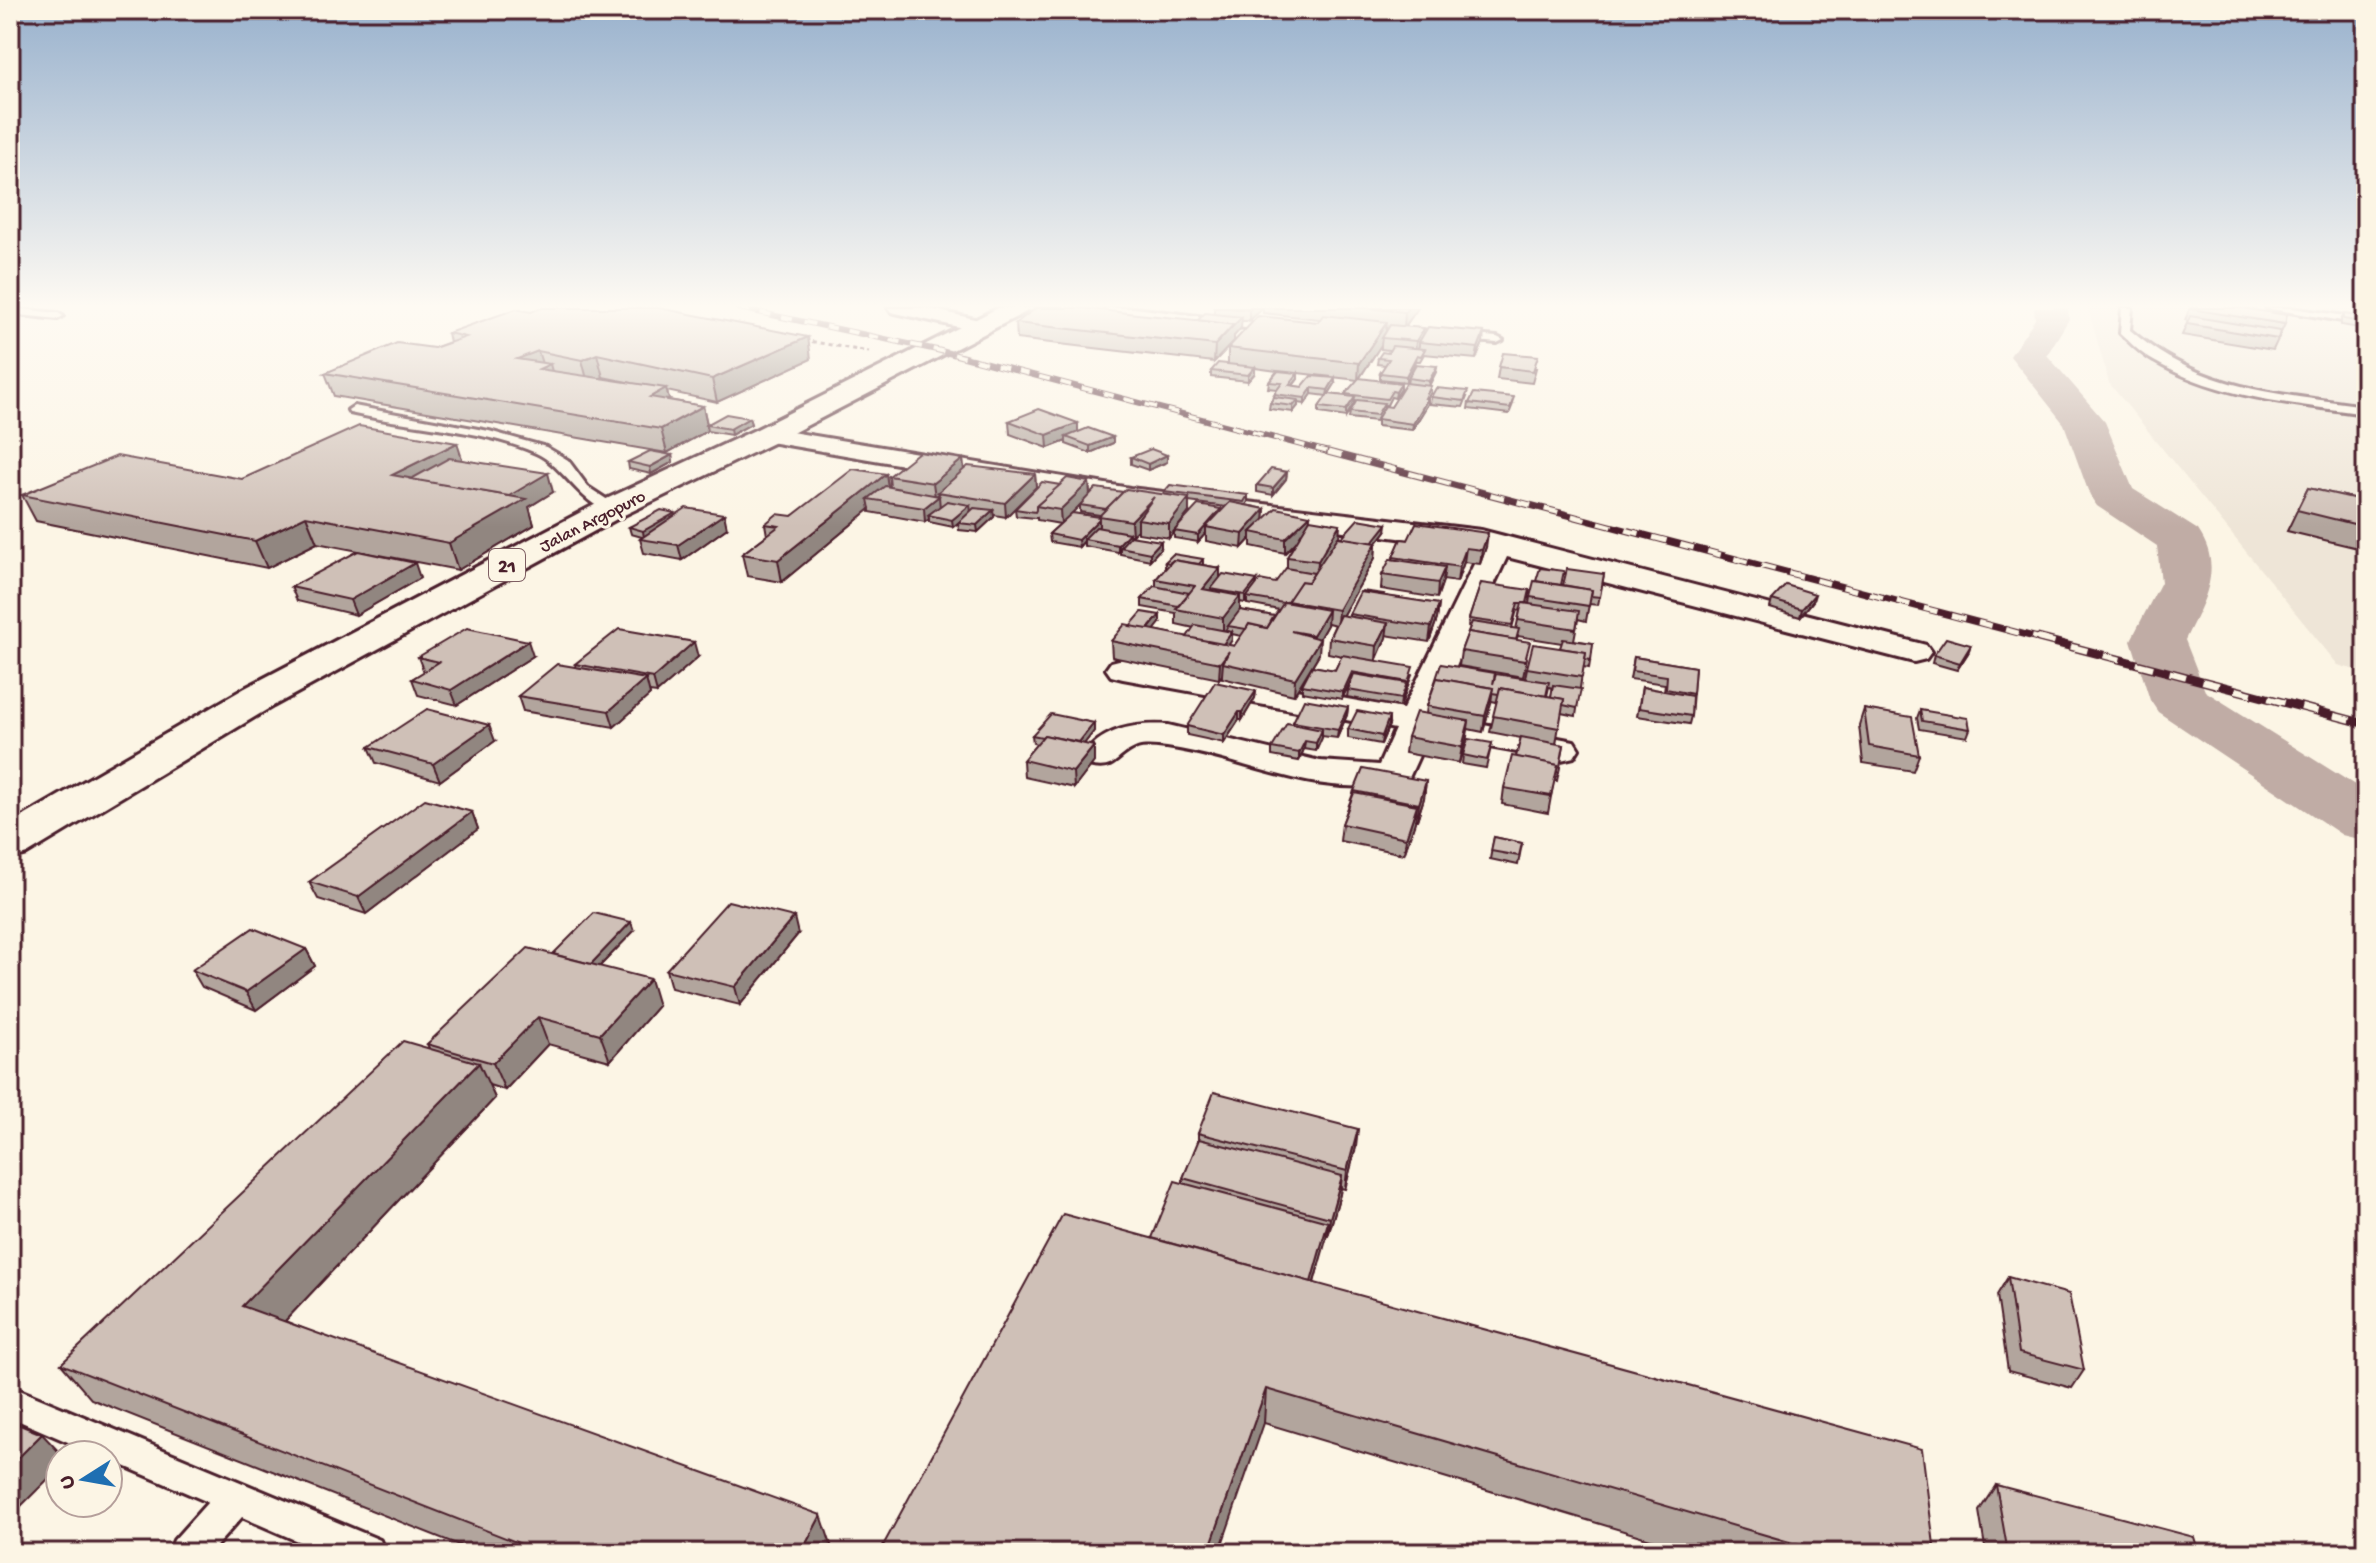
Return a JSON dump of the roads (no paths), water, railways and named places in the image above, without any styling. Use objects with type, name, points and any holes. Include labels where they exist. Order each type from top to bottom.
[{"type":"highway","name":"Jalan Argopuro","points":[[10,844],[259,697],[613,508],[874,381]]},
{"type":"street","points":[[767,435],[1130,496],[1481,539],[1914,652]]},
{"type":"street","points":[[1101,757],[1116,741],[1143,735],[1168,736],[1332,774],[1386,777],[1395,772],[1441,661],[1492,558],[1492,544]]},
{"type":"street","points":[[1123,669],[1561,749]]},
{"type":"lane","points":[[2213,381],[2294,400],[2366,410]]},
{"type":"lane","points":[[354,410],[489,435],[541,450],[563,463],[583,490],[613,508]]},
{"type":"lane","points":[[10,1401],[367,1553]]},
{"type":"lane","points":[[187,1553],[236,1497]]},
{"type":"waterway","points":[[2049,381],[2084,422],[2113,496],[2181,540],[2187,582],[2158,640],[2179,700],[2366,821]]},
{"type":"railway","points":[[1056,381],[1336,454]]},
{"type":"railway","points":[[1328,452],[2045,640]]},
{"type":"railway","points":[[2038,638],[2366,724]]}]
